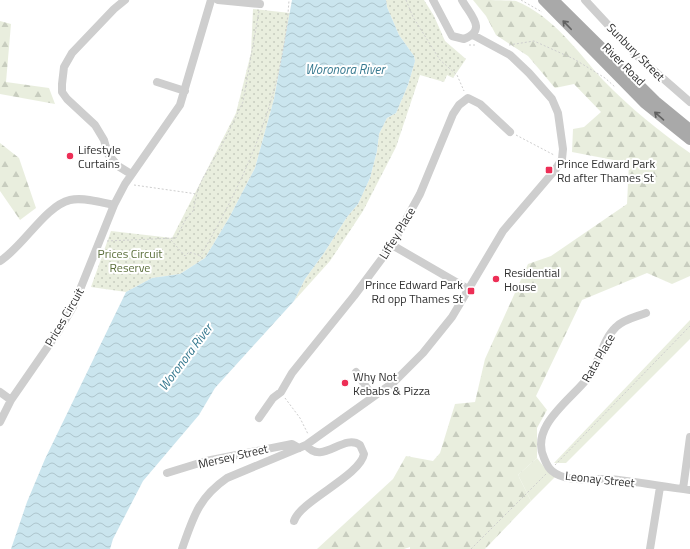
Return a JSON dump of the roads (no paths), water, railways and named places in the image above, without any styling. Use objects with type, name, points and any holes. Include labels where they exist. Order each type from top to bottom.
[{"type":"main road","name":"River Road","points":[[543,0],[644,103],[690,140]]},
{"type":"main road","name":"River Road","points":[[554,0],[656,101],[690,129]]},
{"type":"street","points":[[125,0],[114,9],[67,60],[64,67],[62,92],[67,99],[95,125],[104,140],[108,154],[118,166],[131,174]]},
{"type":"street","name":"Prices Circuit","points":[[0,422],[11,400],[58,332],[73,307],[114,205],[125,184],[176,110],[185,91],[211,0]]},
{"type":"street","points":[[218,0],[260,4]]},
{"type":"street","points":[[433,0],[452,36],[464,40],[487,44]]},
{"type":"street","points":[[462,0],[487,44]]},
{"type":"street","name":"Sunbury Street","points":[[585,0],[635,54],[690,102]]},
{"type":"street","points":[[464,40],[473,35],[476,29],[476,24]]},
{"type":"street","points":[[182,549],[199,504],[216,486],[227,478],[306,445],[394,382],[424,353],[452,318],[503,231],[551,176],[562,159],[563,149],[558,113],[552,99],[529,73],[510,55],[487,44],[473,35]]},
{"type":"street","points":[[157,82],[185,91]]},
{"type":"street","name":"Liffey Place","points":[[259,418],[273,398],[281,392],[292,373],[392,245],[420,194],[458,105],[468,98],[480,104],[510,132]]},
{"type":"street","points":[[0,261],[11,253],[47,216],[64,203],[76,200],[114,205]]},
{"type":"street","points":[[392,245],[468,289]]},
{"type":"street","name":"Rata Place","points":[[544,432],[548,422],[591,374],[608,336],[615,327],[623,322],[646,313]]},
{"type":"street","points":[[356,372],[373,397]]},
{"type":"street","points":[[0,392],[11,400]]},
{"type":"street","name":"Leonay Street","points":[[544,432],[543,455],[550,470],[554,473],[576,478],[609,479],[687,490]]},
{"type":"street","points":[[687,490],[690,437]]},
{"type":"street","points":[[294,521],[302,511],[352,471],[362,460],[364,454],[360,445],[354,442],[316,453],[310,450],[306,445]]},
{"type":"street","name":"Mersey Street","points":[[167,473],[206,461],[263,449],[292,444],[306,445]]},
{"type":"street","points":[[650,549],[660,486]]},
{"type":"water","name":"Woronora River","points":[[292,0],[386,0],[387,7],[399,35],[414,56],[415,61],[408,85],[396,113],[387,118],[379,134],[377,151],[370,178],[358,204],[347,217],[305,279],[294,301],[215,388],[199,415],[143,481],[113,539],[110,549],[11,549],[27,502],[45,459],[126,292],[152,278],[180,274],[205,258],[229,218],[255,168],[274,99]]},
{"type":"place","name":"Lifestyle Curtains","points":[[70,156]]},
{"type":"place","name":"Prince Edward Park Rd after Thames St","points":[[549,170]]},
{"type":"place","name":"Residential House","points":[[496,279]]},
{"type":"place","name":"Prince Edward Park Rd opp Thames St","points":[[471,291]]},
{"type":"place","name":"Why Not Kebabs & Pizza","points":[[345,383]]},
{"type":"park label","name":"Prices Circuit Reserve","points":[[130,260]]}]
